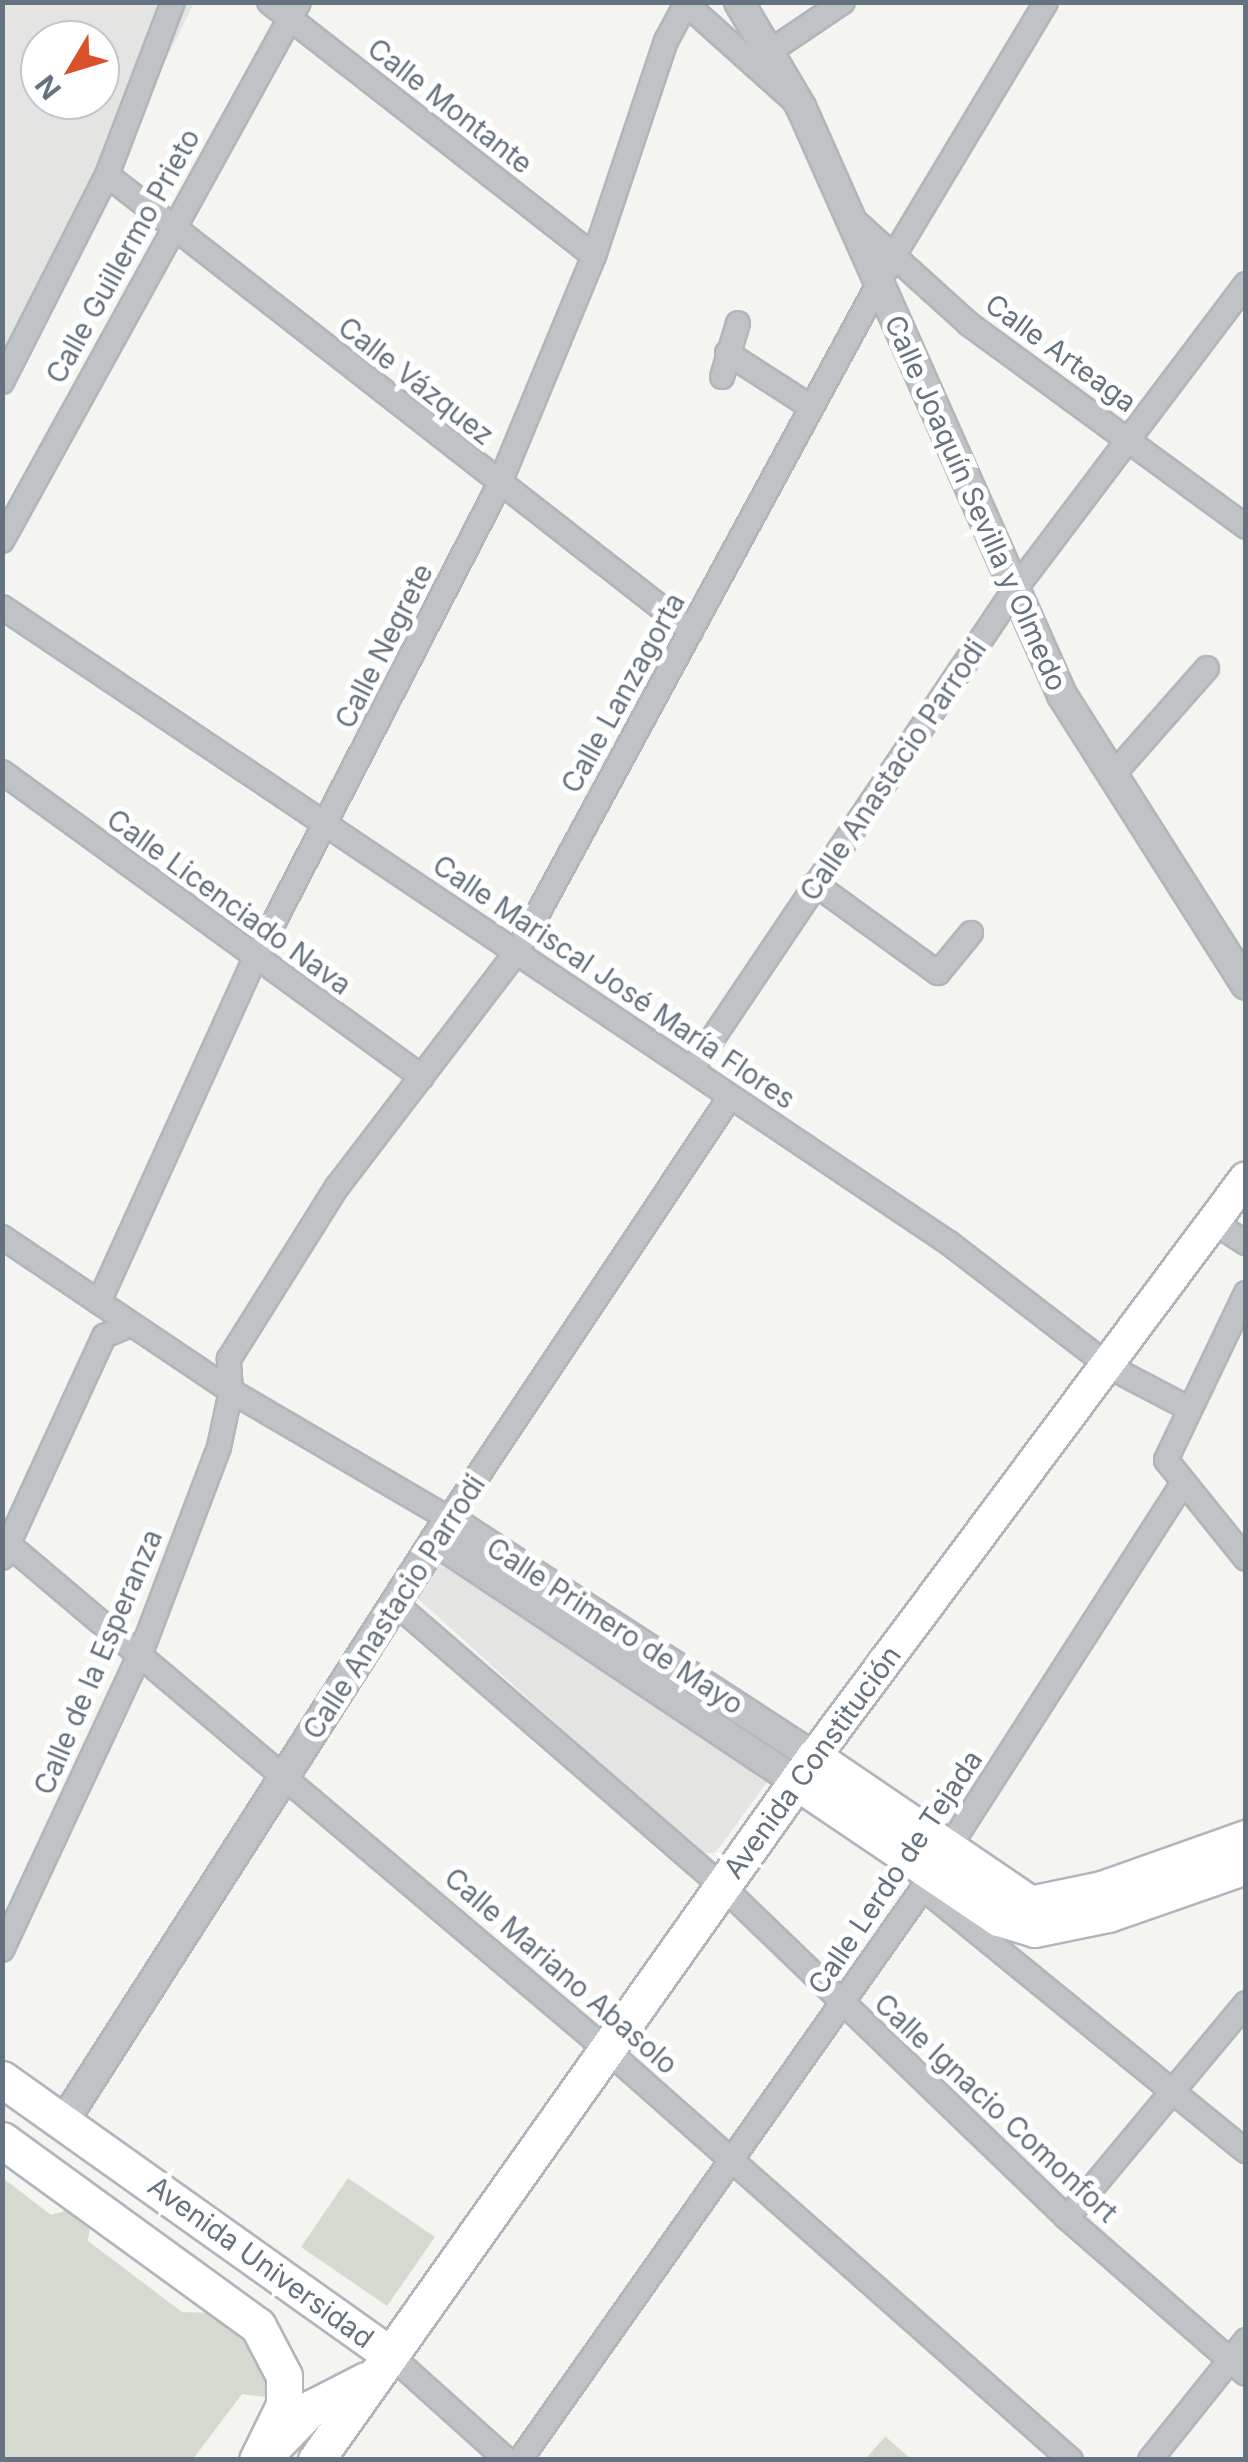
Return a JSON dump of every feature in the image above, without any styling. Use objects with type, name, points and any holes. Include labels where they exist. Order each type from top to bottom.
[{"type":"main road","name":"Avenida Constitución","points":[[316,2460],[806,1769],[1110,1367],[1246,1178]]},
{"type":"main road","name":"Calle Primero de Mayo","points":[[806,1769],[934,1871],[1037,1917]]},
{"type":"main road","points":[[1037,1917],[1105,1902],[1234,1856]]},
{"type":"main road","name":"Avenida Universidad","points":[[2,2079],[209,2224],[382,2366]]},
{"type":"main road","name":"Avenida Universidad","points":[[2,2136],[258,2326],[284,2376],[284,2405],[259,2460]]},
{"type":"main road","points":[[2,2136],[85,2162],[172,2217],[209,2224]]},
{"type":"main road","points":[[259,2460],[312,2408],[382,2366]]},
{"type":"street","points":[[2,382],[106,174],[173,2]]},
{"type":"street","name":"Calle Montante","points":[[269,2],[294,10],[594,256]]},
{"type":"street","name":"Calle Joaquín Sevilla y Olmedo","points":[[740,2],[801,108],[1013,592],[1111,777],[1246,985]]},
{"type":"street","points":[[769,52],[843,2]]},
{"type":"street","name":"Calle Lanzagorta","points":[[232,1391],[229,1359],[336,1187],[518,950],[893,258],[1046,2]]},
{"type":"street","points":[[686,3],[801,108]]},
{"type":"street","name":"Calle Negrete","points":[[99,1302],[254,961],[500,485],[594,256],[666,41],[686,3]]},
{"type":"street","name":"Calle Guillermo Prieto","points":[[2,541],[171,226],[294,10]]},
{"type":"street","name":"Calle Vázquez","points":[[106,174],[691,632]]},
{"type":"street","name":"Calle Arteaga","points":[[849,216],[969,324],[1246,527]]},
{"type":"street","name":"Calle Anastacio Parrodi","points":[[692,1069],[1013,592],[1246,284]]},
{"type":"street","points":[[722,377],[738,323]]},
{"type":"street","points":[[727,352],[811,406]]},
{"type":"street","name":"Calle Mariscal José María Flores","points":[[2,607],[949,1243],[1110,1367],[1190,1409]]},
{"type":"street","points":[[1111,777],[1208,668]]},
{"type":"street","name":"Calle Licenciado Nava","points":[[2,772],[254,961],[422,1077]]},
{"type":"street","points":[[816,884],[938,973],[970,932]]},
{"type":"street","name":"Calle Anastacio Parrodi","points":[[64,2121],[442,1530],[730,1097]]},
{"type":"street","points":[[1215,1222],[1246,1243]]},
{"type":"street","name":"Calle Primero de Mayo","points":[[2,1236],[806,1769]]},
{"type":"street","points":[[1246,1293],[1166,1460],[1246,1559]]},
{"type":"street","points":[[5,1547],[104,1336],[132,1324]]},
{"type":"street","name":"Calle de la Esperanza","points":[[2,1950],[142,1650],[219,1447],[232,1391]]},
{"type":"street","name":"Calle Lerdo de Tejada","points":[[520,2460],[734,2161],[934,1871],[1183,1483]]},
{"type":"street","name":"Calle Mariano Abasolo","points":[[5,1547],[142,1650],[608,2051],[1071,2460]]},
{"type":"street","name":"Calle Ignacio Comonfort","points":[[396,1603],[722,1886],[1067,2218],[1238,2367]]},
{"type":"street","points":[[934,1871],[1020,1962],[1246,2151]]},
{"type":"street","points":[[1020,1962],[1037,1917]]},
{"type":"street","points":[[1067,2218],[1246,2003]]},
{"type":"street","points":[[1150,2460],[1238,2367],[1246,2340]]},
{"type":"street","name":"Avenida Universidad","points":[[382,2366],[507,2460]]},
{"type":"shaded area","points":[[3,3],[194,3],[114,165],[100,216],[3,387]]},
{"type":"shaded area","points":[[436,1559],[768,1781],[715,1853],[697,1852],[412,1593]]},
{"type":"shaded area","points":[[3,2178],[51,2215],[75,2208],[90,2225],[88,2241],[182,2312],[216,2313],[257,2340],[277,2374],[266,2397],[242,2394],[193,2459],[3,2459]]},
{"type":"shaded area","points":[[348,2178],[435,2237],[387,2306],[301,2247]]},
{"type":"shaded area","points":[[886,2437],[911,2459],[865,2459]]}]
